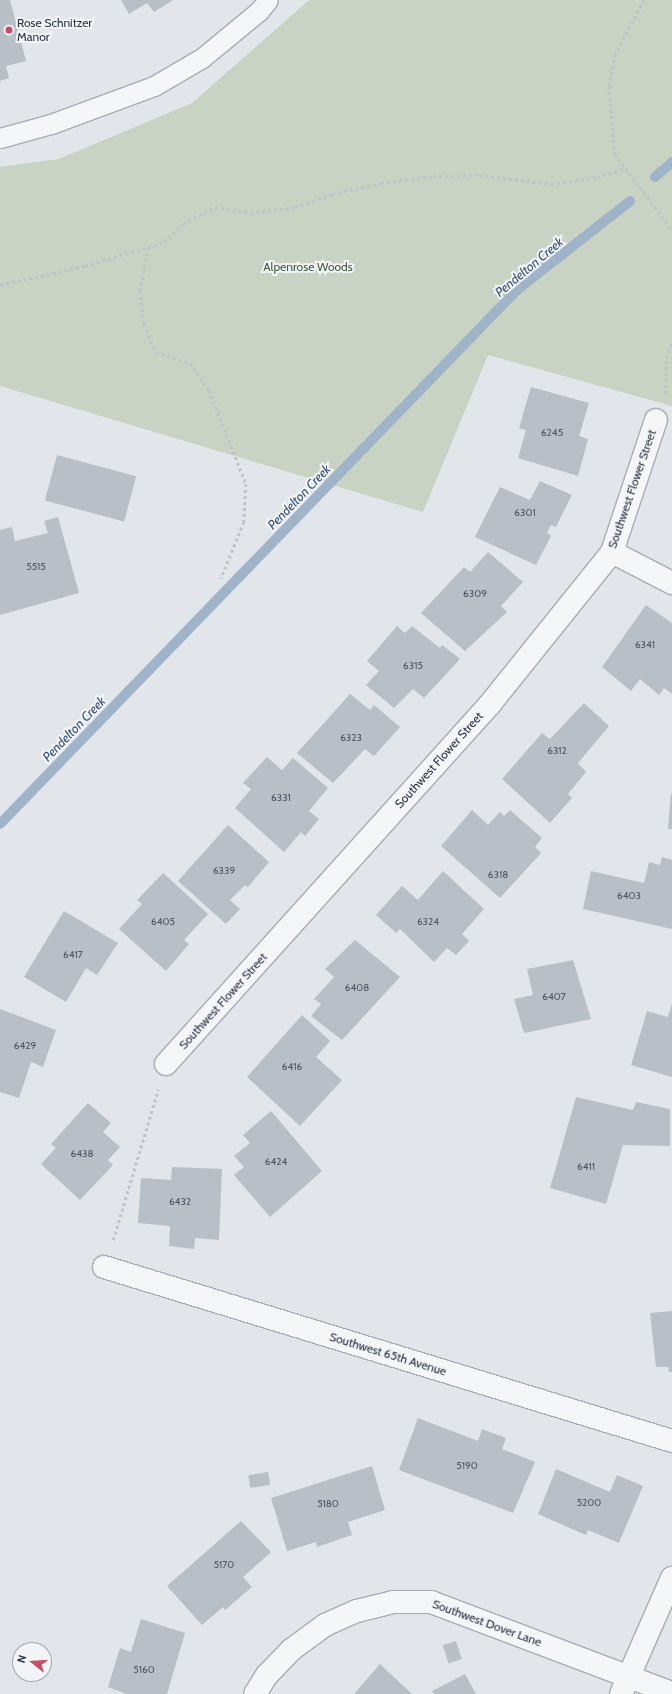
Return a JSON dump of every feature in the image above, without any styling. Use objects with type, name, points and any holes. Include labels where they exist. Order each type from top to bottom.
[{"type":"street","name":"Southwest Flower Street","points":[[166,1064],[490,704],[612,552],[656,420]]},
{"type":"street","points":[[612,552],[672,583]]},
{"type":"street","name":"Southwest 65th Avenue","points":[[104,1267],[672,1441]]},
{"type":"street","points":[[625,1685],[672,1578]]},
{"type":"street","name":"Southwest Dover Lane","points":[[255,1694],[267,1675],[291,1650],[325,1625],[356,1611],[393,1602],[431,1602],[625,1685],[672,1693]]},
{"type":"lane","points":[[0,138],[51,124],[154,86],[202,58],[259,11],[268,0]]},
{"type":"path","points":[[644,0],[616,54],[609,86],[615,154],[628,168],[672,230]]},
{"type":"path","points":[[0,285],[85,266],[164,242],[183,224],[215,207],[250,213],[295,207],[346,190],[434,176],[479,176],[551,184],[597,177],[628,168]]},
{"type":"path","points":[[149,247],[140,291],[144,324],[156,352],[190,363],[209,390],[246,484],[244,522],[221,579]]},
{"type":"path","points":[[656,420],[667,388],[666,358],[672,342]]},
{"type":"path","points":[[104,1267],[166,1064]]},
{"type":"green space","name":"Alpenrose Woods","points":[[309,0],[672,0],[672,406],[488,355],[423,512],[0,386],[0,167],[59,159],[192,103]]},
{"type":"building","name":"Rose Schnitzer Manor","points":[[0,0],[10,0],[26,61],[6,66],[9,78],[0,81]]},
{"type":"building","name":"Rose Schnitzer Manor","points":[[121,0],[173,0],[154,12],[147,3],[129,14]]},
{"type":"building","points":[[531,387],[589,403],[579,436],[588,439],[578,476],[518,458],[526,430],[519,428]]},
{"type":"building","points":[[57,455],[136,476],[124,522],[45,500]]},
{"type":"building","points":[[540,481],[572,495],[556,527],[551,525],[547,533],[551,536],[536,565],[475,537],[500,487],[530,500]]},
{"type":"building","points":[[58,517],[79,593],[0,615],[0,530],[12,527],[15,541],[48,533],[44,521]]},
{"type":"building","points":[[488,552],[523,582],[501,606],[507,612],[465,651],[421,613],[464,567],[470,572]]},
{"type":"building","points":[[646,605],[672,623],[672,694],[664,688],[659,695],[640,679],[631,691],[602,667]]},
{"type":"building","points":[[397,626],[405,633],[412,626],[440,648],[442,645],[460,659],[424,698],[413,689],[394,708],[366,685],[379,671],[367,661]]},
{"type":"building","points":[[350,694],[370,710],[374,705],[400,727],[374,756],[365,749],[333,783],[297,753]]},
{"type":"building","points":[[584,703],[609,726],[578,763],[586,772],[568,794],[572,798],[550,823],[502,779],[542,733],[550,739]]},
{"type":"building","points":[[267,757],[282,770],[293,758],[328,788],[309,811],[319,819],[305,836],[301,832],[284,852],[235,808],[251,789],[243,783]]},
{"type":"building","points":[[671,794],[672,829],[668,829]]},
{"type":"building","points":[[472,810],[488,825],[500,812],[504,816],[510,810],[542,838],[535,847],[541,853],[500,898],[441,846]]},
{"type":"building","points":[[228,825],[269,862],[248,887],[245,885],[230,900],[240,909],[226,924],[178,881]]},
{"type":"building","points":[[662,857],[672,860],[672,929],[583,909],[591,871],[644,883],[649,862],[660,865]]},
{"type":"building","points":[[443,871],[484,909],[462,934],[469,941],[456,955],[447,948],[434,962],[400,929],[396,933],[376,915],[402,886],[418,900]]},
{"type":"building","points":[[163,873],[208,914],[184,940],[189,944],[166,971],[119,929],[142,904],[137,900]]},
{"type":"building","points":[[64,911],[118,943],[97,975],[86,968],[66,1002],[24,977]]},
{"type":"building","points":[[355,940],[400,977],[342,1040],[311,1016],[321,1004],[314,999],[334,977],[325,969]]},
{"type":"building","points":[[573,960],[591,1019],[524,1033],[514,999],[533,995],[527,969]]},
{"type":"building","points":[[672,1004],[672,1077],[631,1065],[647,1011],[668,1017]]},
{"type":"building","points":[[0,1009],[56,1030],[43,1067],[31,1062],[19,1098],[0,1092]]},
{"type":"building","points":[[302,1015],[330,1041],[316,1057],[342,1080],[300,1126],[247,1077]]},
{"type":"building","points":[[576,1097],[633,1110],[636,1102],[670,1109],[670,1146],[623,1145],[606,1204],[550,1188]]},
{"type":"building","points":[[88,1103],[111,1123],[103,1132],[120,1147],[108,1160],[113,1165],[80,1200],[41,1164],[56,1148],[51,1144]]},
{"type":"building","points":[[271,1111],[322,1171],[270,1217],[234,1175],[244,1167],[234,1156],[250,1143],[243,1135]]},
{"type":"building","points":[[172,1167],[222,1169],[219,1240],[195,1238],[194,1249],[169,1246],[170,1226],[138,1223],[141,1178],[171,1180]]},
{"type":"building","points":[[672,1311],[672,1372],[669,1372],[668,1367],[656,1367],[650,1313]]},
{"type":"building","points":[[418,1418],[478,1441],[482,1429],[506,1438],[502,1449],[535,1462],[513,1513],[399,1470]]},
{"type":"building","points":[[372,1466],[385,1510],[348,1522],[352,1535],[317,1547],[316,1542],[287,1551],[271,1498]]},
{"type":"building","points":[[556,1469],[610,1492],[617,1475],[643,1486],[619,1543],[588,1530],[586,1535],[538,1514]]},
{"type":"building","points":[[268,1472],[270,1485],[250,1488],[248,1475]]},
{"type":"building","points":[[241,1521],[271,1552],[243,1577],[252,1587],[225,1610],[223,1607],[202,1625],[167,1586]]},
{"type":"building","points":[[141,1619],[185,1633],[167,1694],[127,1694],[108,1687],[120,1648],[131,1652]]},
{"type":"building","points":[[456,1641],[462,1659],[449,1663],[443,1645]]},
{"type":"building","points":[[380,1664],[412,1694],[354,1694]]},
{"type":"building","points":[[465,1674],[476,1694],[434,1694],[432,1691]]},
{"type":"waterway","name":"Pendelton Creek","points":[[655,177],[672,162]]},
{"type":"waterway","name":"Pendelton Creek","points":[[0,824],[517,290],[630,201]]},
{"type":"place","name":"Rose Schnitzer Manor","points":[[9,30]]}]
